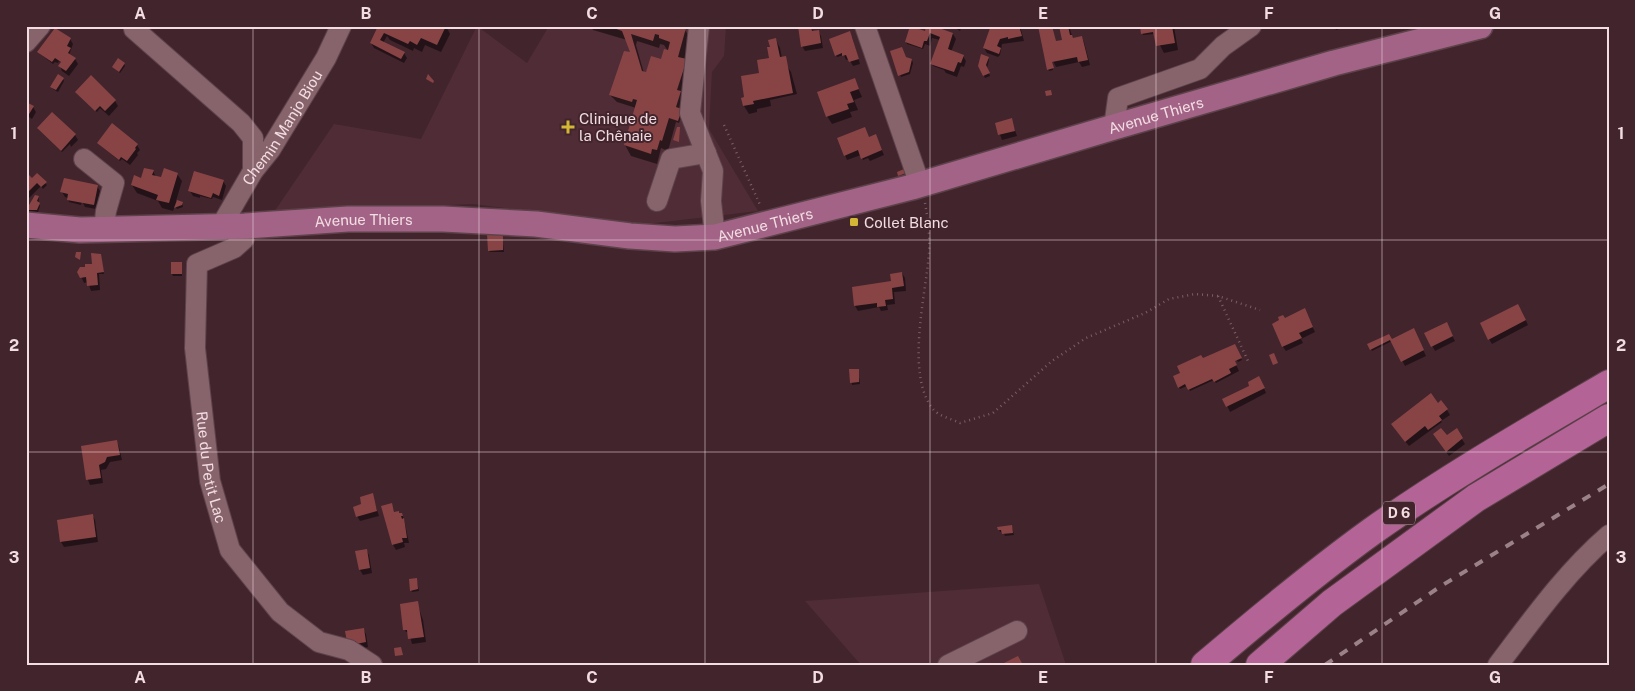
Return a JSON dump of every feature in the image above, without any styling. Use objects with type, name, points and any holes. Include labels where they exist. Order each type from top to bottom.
[{"type":"highway","name":"D 6","points":[[1205,665],[1285,597],[1372,532],[1463,471],[1609,384]]},
{"type":"highway","name":"D 6","points":[[1260,665],[1332,603],[1476,498],[1609,418]]},
{"type":"main road","name":"Avenue Thiers","points":[[26,225],[80,230],[104,230],[233,226],[348,219],[443,218],[536,224],[630,236],[676,239],[715,237],[920,185],[1334,63],[1480,26]]},
{"type":"street","points":[[26,42],[40,26]]},
{"type":"street","name":"Chemin Manjo Biou","points":[[233,226],[252,171],[275,142],[326,58],[341,26]]},
{"type":"street","points":[[699,26],[690,114],[713,171],[711,201],[715,237]]},
{"type":"street","points":[[865,26],[920,185]]},
{"type":"street","points":[[1114,127],[1118,98],[1200,69],[1223,46],[1251,26]]},
{"type":"street","points":[[134,29],[242,123],[252,138],[252,171]]},
{"type":"street","points":[[657,201],[671,159],[706,153]]},
{"type":"street","points":[[84,159],[114,183],[106,211],[104,230]]},
{"type":"street","name":"Rue du Petit Lac","points":[[233,226],[244,239],[234,248],[197,264],[195,348],[210,481],[230,550],[280,612],[319,642],[349,650],[372,665]]},
{"type":"street","points":[[1498,665],[1548,600],[1579,564],[1609,535]]},
{"type":"street","points":[[948,665],[1017,631]]},
{"type":"path","points":[[724,125],[768,224]]},
{"type":"path","points":[[920,185],[929,229],[919,345],[921,385],[934,411],[960,423],[993,413],[1052,361],[1086,338],[1169,300],[1195,294],[1218,296],[1260,310]]},
{"type":"path","points":[[1218,296],[1248,361]]},
{"type":"shaded area","name":"Clinique de la Chênaie","points":[[477,26],[527,63],[549,26],[726,26],[724,56],[712,72],[709,129],[758,211],[638,225],[473,204],[274,212],[334,124],[421,139]]},
{"type":"shaded area","points":[[1039,584],[1066,665],[861,665],[805,601]]},
{"type":"building","points":[[378,26],[446,26],[437,45],[421,38],[417,45],[410,41],[408,44],[384,33],[380,40],[405,52],[401,59],[370,43]]},
{"type":"building","points":[[608,26],[680,26],[686,28],[678,57],[687,59],[677,90],[681,91],[676,107],[682,109],[678,121],[669,118],[662,141],[660,140],[657,150],[652,149],[651,154],[624,145],[637,100],[633,99],[632,102],[609,95],[624,51],[630,52],[622,31]],"holes":[[[631,34],[653,41],[655,34],[659,35],[659,38],[670,42],[668,50],[664,49],[661,59],[651,56],[646,72],[642,71]]]},
{"type":"building","points":[[798,26],[811,26],[812,31],[819,30],[821,43],[801,47]]},
{"type":"building","points":[[910,26],[925,31],[926,26],[935,29],[936,27],[953,33],[948,49],[964,55],[961,63],[958,62],[954,72],[930,64],[940,37],[930,33],[927,41],[924,41],[922,48],[905,42]]},
{"type":"building","points":[[1019,26],[1022,36],[1000,39],[997,46],[1001,48],[999,54],[983,48],[990,28]]},
{"type":"building","points":[[1038,26],[1052,26],[1056,41],[1062,40],[1059,26],[1068,26],[1070,35],[1073,38],[1082,36],[1088,60],[1078,62],[1077,57],[1052,62],[1054,68],[1047,70]]},
{"type":"building","points":[[1140,26],[1172,26],[1175,43],[1156,46],[1153,32],[1141,34]]},
{"type":"building","points":[[55,28],[71,38],[67,46],[71,48],[68,53],[76,58],[66,71],[58,66],[61,62],[55,58],[52,62],[37,52]]},
{"type":"building","points":[[850,31],[859,59],[849,62],[846,55],[842,56],[842,53],[835,56],[829,39]]},
{"type":"building","points":[[776,38],[780,57],[786,56],[793,93],[753,101],[754,104],[743,106],[741,98],[744,97],[741,76],[759,73],[757,60],[769,58],[767,47],[770,47],[768,40]]},
{"type":"building","points":[[902,47],[906,57],[912,59],[909,72],[898,76],[890,51]]},
{"type":"building","points":[[981,54],[989,57],[986,65],[990,73],[983,76],[978,66]]},
{"type":"building","points":[[118,58],[125,63],[119,72],[112,67]]},
{"type":"building","points":[[58,74],[64,78],[56,90],[50,87]]},
{"type":"building","points":[[428,74],[434,81],[433,83],[426,79]]},
{"type":"building","points":[[91,75],[116,100],[105,111],[100,106],[95,111],[75,92]]},
{"type":"building","points":[[855,78],[859,89],[850,92],[854,102],[847,104],[849,109],[826,117],[817,92]]},
{"type":"building","points":[[1051,90],[1052,95],[1046,96],[1045,91]]},
{"type":"building","points":[[26,102],[34,106],[26,119]]},
{"type":"building","points":[[52,112],[76,134],[61,151],[37,128]]},
{"type":"building","points":[[1012,118],[1015,131],[998,135],[995,123]]},
{"type":"building","points":[[112,123],[138,144],[127,161],[121,157],[119,160],[97,143]]},
{"type":"building","points":[[677,127],[680,127],[679,142],[673,140]]},
{"type":"building","points":[[865,127],[869,137],[876,134],[882,150],[861,159],[858,150],[844,156],[837,138]]},
{"type":"building","points":[[144,168],[154,170],[152,175],[161,177],[164,168],[178,173],[169,203],[156,200],[158,195],[131,185],[134,175],[141,178]]},
{"type":"building","points":[[904,169],[906,173],[898,176],[897,172]]},
{"type":"building","points":[[194,171],[224,180],[219,196],[213,193],[211,198],[188,191]]},
{"type":"building","points":[[26,172],[32,178],[37,173],[47,182],[41,187],[37,183],[26,194]]},
{"type":"building","points":[[64,178],[98,185],[94,205],[67,200],[68,194],[60,192]]},
{"type":"building","points":[[35,195],[39,196],[37,201],[40,203],[37,210],[26,210]]},
{"type":"building","points":[[177,200],[183,202],[182,205],[174,208]]},
{"type":"building","points":[[487,234],[503,234],[503,250],[488,251]]},
{"type":"building","points":[[76,252],[81,252],[80,260],[75,257]]},
{"type":"building","points":[[91,253],[101,254],[104,272],[97,273],[98,285],[87,286],[86,277],[80,278],[77,272],[80,267],[85,267],[85,264],[92,264]]},
{"type":"building","points":[[171,262],[182,262],[182,274],[171,274]]},
{"type":"building","points":[[902,272],[904,286],[892,288],[893,299],[885,300],[886,306],[877,307],[877,303],[854,306],[852,287],[891,281],[890,274]]},
{"type":"building","points":[[1518,304],[1526,320],[1488,340],[1480,323]]},
{"type":"building","points":[[1305,308],[1313,327],[1299,333],[1302,338],[1282,347],[1272,324],[1279,320],[1278,317],[1283,315],[1285,318]]},
{"type":"building","points":[[1447,322],[1453,336],[1431,347],[1424,333]]},
{"type":"building","points":[[1414,328],[1424,350],[1401,362],[1390,340],[1370,350],[1367,344],[1389,334],[1392,339]]},
{"type":"building","points":[[1235,344],[1242,358],[1235,361],[1237,365],[1229,369],[1231,373],[1214,382],[1212,379],[1188,390],[1185,384],[1178,388],[1173,376],[1180,373],[1177,366],[1201,355],[1203,358]]},
{"type":"building","points":[[1274,353],[1278,363],[1273,365],[1269,355]]},
{"type":"building","points":[[849,369],[859,369],[859,382],[850,383]]},
{"type":"building","points":[[1259,376],[1265,388],[1226,407],[1222,399],[1249,386],[1248,382]]},
{"type":"building","points":[[1431,393],[1438,403],[1441,400],[1448,409],[1439,416],[1442,420],[1428,430],[1425,426],[1405,442],[1391,424]]},
{"type":"building","points":[[1441,428],[1447,435],[1457,428],[1463,438],[1446,452],[1433,434]]},
{"type":"building","points":[[117,440],[120,455],[107,457],[105,462],[99,465],[101,478],[86,480],[81,446]]},
{"type":"building","points":[[373,493],[377,511],[356,517],[353,507],[361,504],[360,497]]},
{"type":"building","points":[[392,503],[394,512],[399,511],[399,513],[402,513],[403,516],[401,516],[402,519],[404,518],[407,538],[402,538],[403,542],[392,545],[381,506]]},
{"type":"building","points":[[93,514],[96,537],[60,542],[57,520]]},
{"type":"building","points":[[1012,525],[1013,533],[1002,534],[1001,530],[998,530],[997,527]]},
{"type":"building","points":[[367,549],[370,568],[359,570],[355,551]]},
{"type":"building","points":[[417,578],[418,589],[410,591],[409,579]]},
{"type":"building","points":[[418,601],[424,637],[408,639],[407,630],[403,630],[400,604]]},
{"type":"building","points":[[364,628],[366,642],[356,644],[356,641],[347,642],[345,631]]},
{"type":"building","points":[[401,647],[403,655],[395,656],[394,648]]},
{"type":"building","points":[[1018,656],[1023,665],[1000,665]]},
{"type":"railway","points":[[1325,665],[1441,586],[1609,484]]},
{"type":"place","name":"Clinique de la Chênaie","points":[[568,127]]},
{"type":"place","name":"Collet Blanc","points":[[854,222]]}]
